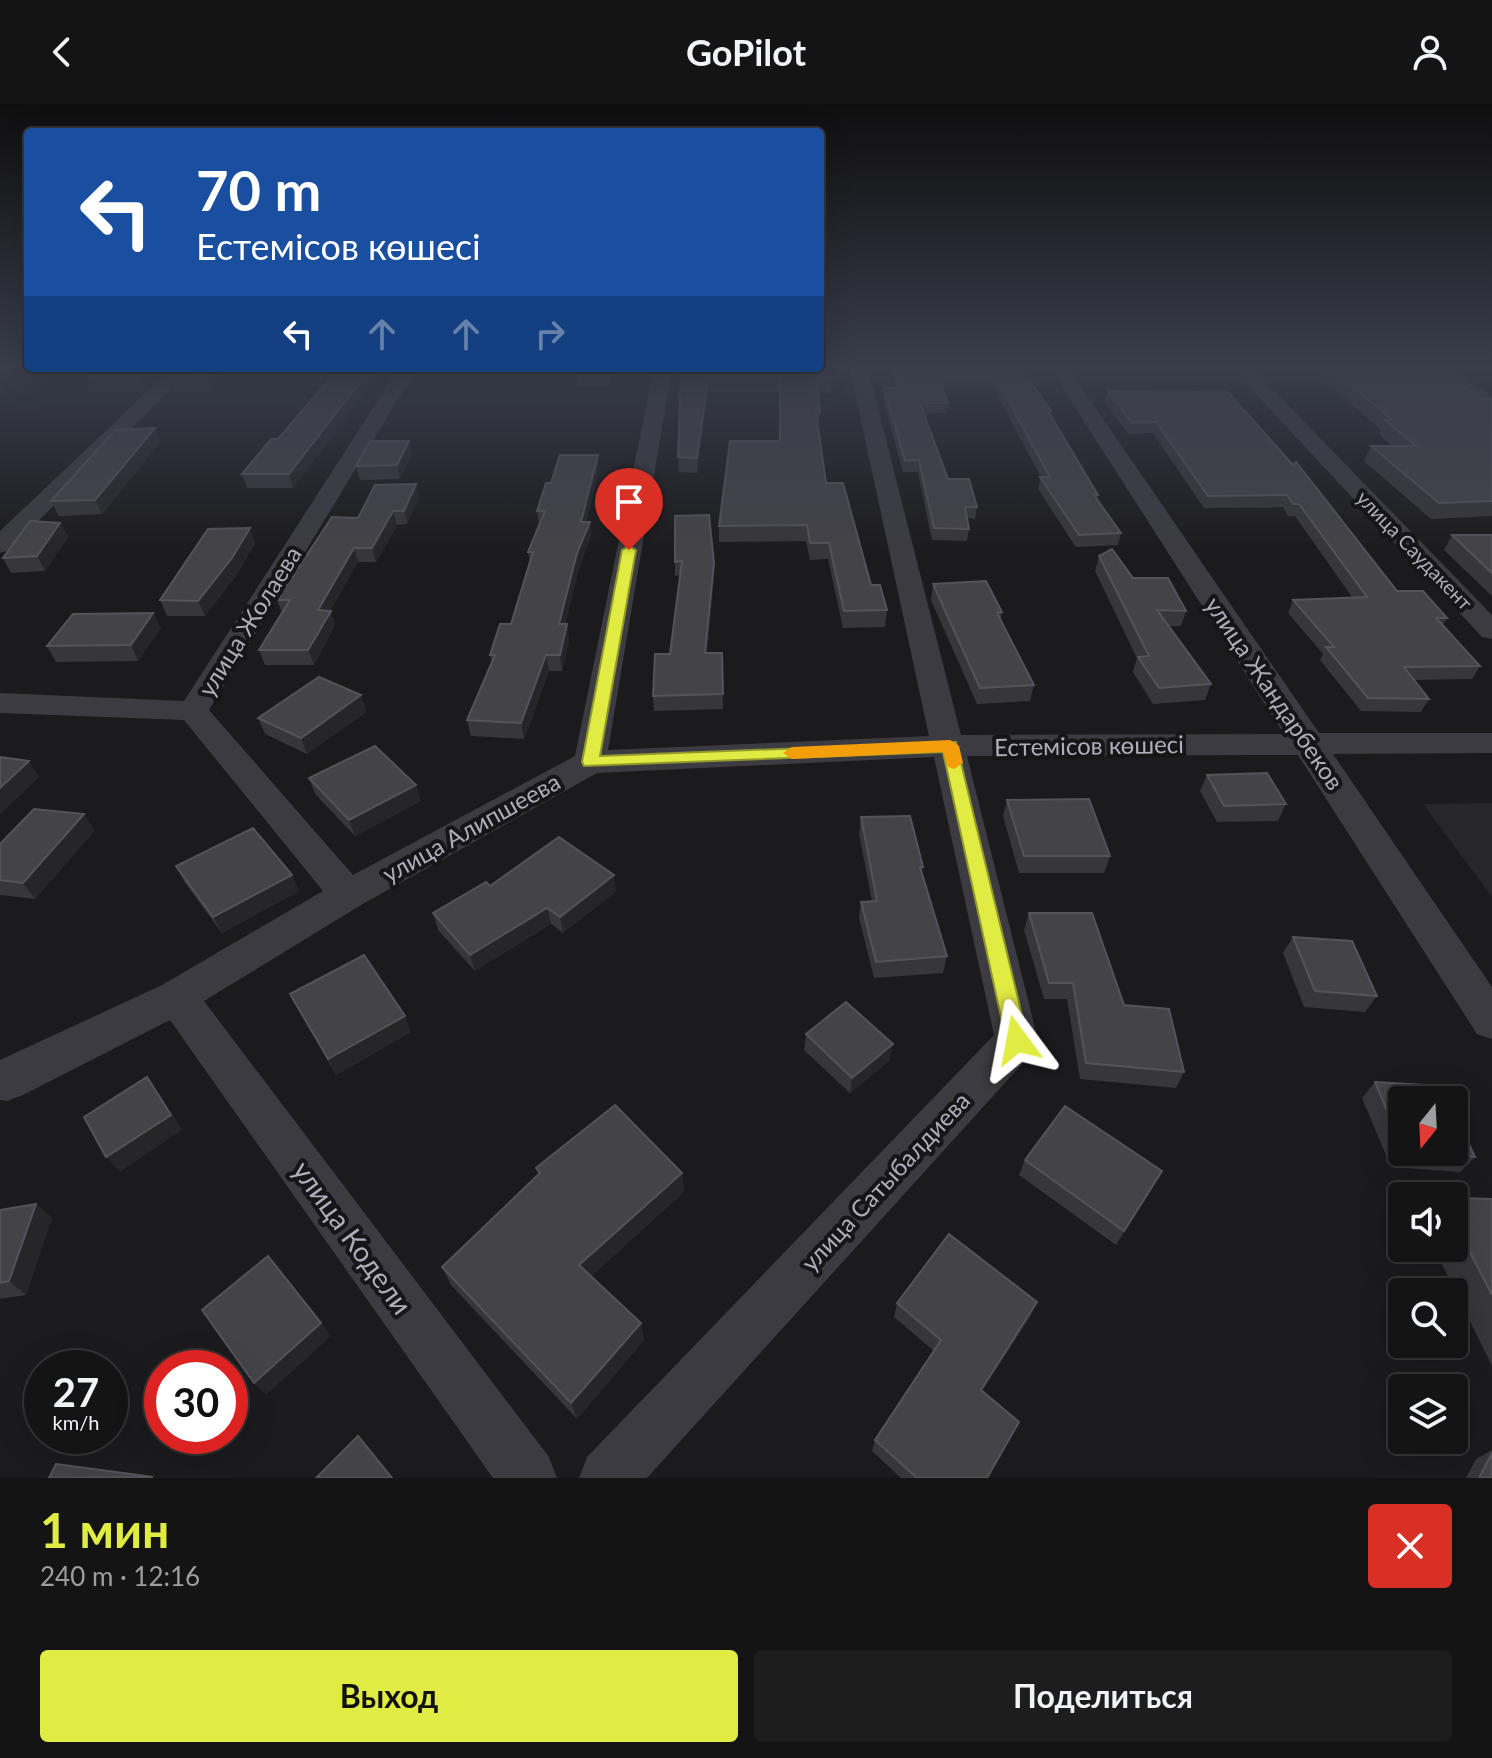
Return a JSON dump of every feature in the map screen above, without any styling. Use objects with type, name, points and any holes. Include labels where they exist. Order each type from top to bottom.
[{"type":"street","points":[[0,545],[120,429]]},
{"type":"street","name":"улица Жолаева","points":[[348,895],[193,711],[370,429]]},
{"type":"street","points":[[590,762],[652,429]]},
{"type":"street","name":"улица Сатыбалдиева","points":[[608,1478],[1017,1040],[873,429]]},
{"type":"street","name":"улица Жандарбеков","points":[[1100,429],[1492,1021]]},
{"type":"street","name":"улица Саудакент","points":[[1299,429],[1492,631]]},
{"type":"street","points":[[0,703],[193,711]]},
{"type":"street","name":"Естемісов көшесі","points":[[590,762],[950,746],[1492,743]]},
{"type":"street","name":"улица Алипшеева","points":[[0,1080],[7,1081],[177,997],[348,895],[590,762]]},
{"type":"street","name":"улица Кодели","points":[[177,997],[528,1478]]},
{"type":"shaded area","points":[[1492,803],[1492,897],[1423,804]]},
{"type":"building","points":[[154,429],[95,500],[51,501],[115,430]]},
{"type":"building","points":[[286,429],[324,429],[289,474],[242,474],[271,439],[278,439]]},
{"type":"building","points":[[679,429],[701,429],[697,458],[678,457]]},
{"type":"building","points":[[780,429],[818,429],[826,483],[843,483],[871,585],[880,585],[887,610],[844,611],[829,543],[810,543],[807,525],[719,526],[730,441],[780,441]]},
{"type":"building","points":[[896,429],[930,429],[948,479],[969,479],[977,507],[965,507],[969,529],[934,528],[919,460],[905,461]]},
{"type":"building","points":[[1024,429],[1059,429],[1098,495],[1094,495],[1121,533],[1079,535],[1040,477],[1050,477]]},
{"type":"building","points":[[1161,429],[1261,429],[1293,465],[1296,462],[1397,591],[1423,591],[1447,618],[1436,618],[1480,666],[1404,667],[1429,699],[1368,698],[1326,647],[1334,647],[1293,600],[1367,597],[1299,504],[1293,504],[1287,495],[1208,496]]},
{"type":"building","points":[[1396,429],[1492,429],[1492,501],[1439,503],[1371,446],[1416,446]]},
{"type":"building","points":[[370,441],[409,441],[397,465],[356,466]]},
{"type":"building","points":[[560,455],[598,455],[581,522],[590,522],[577,553],[559,624],[567,624],[560,655],[546,655],[521,723],[467,720],[495,655],[490,655],[500,624],[511,624],[533,552],[528,552],[545,511],[537,511]]},
{"type":"building","points":[[416,484],[404,511],[393,511],[372,548],[354,548],[318,610],[331,611],[308,650],[259,650],[290,600],[277,600],[332,517],[358,518],[375,485]]},
{"type":"building","points":[[709,515],[714,563],[705,653],[722,653],[723,694],[653,696],[655,654],[670,654],[682,561],[675,562],[675,516]]},
{"type":"building","points":[[30,521],[60,523],[37,556],[3,558]]},
{"type":"building","points":[[250,528],[232,558],[198,601],[160,600],[208,529]]},
{"type":"building","points":[[1452,535],[1492,535],[1492,573]]},
{"type":"building","points":[[1112,549],[1133,578],[1168,578],[1186,611],[1157,610],[1211,684],[1159,688],[1138,657],[1149,656],[1099,556]]},
{"type":"building","points":[[986,581],[1002,612],[997,613],[1034,685],[980,688],[933,584]]},
{"type":"building","points":[[153,613],[131,645],[47,646],[73,614]]},
{"type":"building","points":[[319,677],[361,695],[301,738],[258,718]]},
{"type":"building","points":[[375,746],[416,785],[349,820],[309,778]]},
{"type":"building","points":[[0,757],[29,761],[0,788]]},
{"type":"building","points":[[1267,773],[1286,804],[1224,806],[1207,775]]},
{"type":"building","points":[[1089,799],[1110,856],[1024,856],[1007,800]]},
{"type":"building","points":[[34,809],[84,814],[23,883],[0,880],[0,844]]},
{"type":"building","points":[[910,816],[923,867],[920,867],[947,956],[876,962],[861,902],[877,901],[861,817]]},
{"type":"building","points":[[253,828],[292,875],[213,917],[176,866]]},
{"type":"building","points":[[559,837],[614,875],[560,917],[547,908],[470,955],[433,913],[486,882],[490,886]]},
{"type":"building","points":[[1029,913],[1092,913],[1124,1005],[1169,1009],[1184,1072],[1086,1063],[1073,983],[1049,983]]},
{"type":"building","points":[[1293,937],[1352,941],[1377,996],[1315,991]]},
{"type":"building","points":[[364,955],[405,1016],[328,1059],[290,994]]},
{"type":"building","points":[[846,1002],[893,1044],[852,1078],[806,1034]]},
{"type":"building","points":[[147,1077],[171,1115],[106,1157],[84,1117]]},
{"type":"building","points":[[1375,1082],[1441,1086],[1388,1086],[1388,1113]]},
{"type":"building","points":[[615,1105],[682,1173],[579,1265],[641,1323],[571,1403],[442,1267],[540,1173],[536,1168]]},
{"type":"building","points":[[1065,1106],[1162,1171],[1124,1231],[1025,1160]]},
{"type":"building","points":[[1468,1142],[1475,1157],[1468,1157]]},
{"type":"building","points":[[1468,1198],[1492,1199],[1492,1295],[1468,1248]]},
{"type":"building","points":[[36,1204],[9,1281],[0,1283],[0,1210]]},
{"type":"building","points":[[949,1234],[1037,1302],[981,1390],[1019,1422],[987,1478],[917,1478],[875,1440],[941,1340],[897,1303]]},
{"type":"building","points":[[268,1256],[321,1323],[254,1383],[248,1375],[248,1350],[230,1350],[202,1310]]},
{"type":"building","points":[[358,1436],[392,1478],[316,1478]]},
{"type":"building","points":[[1492,1453],[1492,1478],[1479,1478]]},
{"type":"building","points":[[56,1464],[153,1477],[49,1478]]},
{"type":"slow traffic","points":[[792,753],[950,746],[954,763]]},
{"type":"route","points":[[629,550],[590,762],[950,746],[1017,1040]]}]
